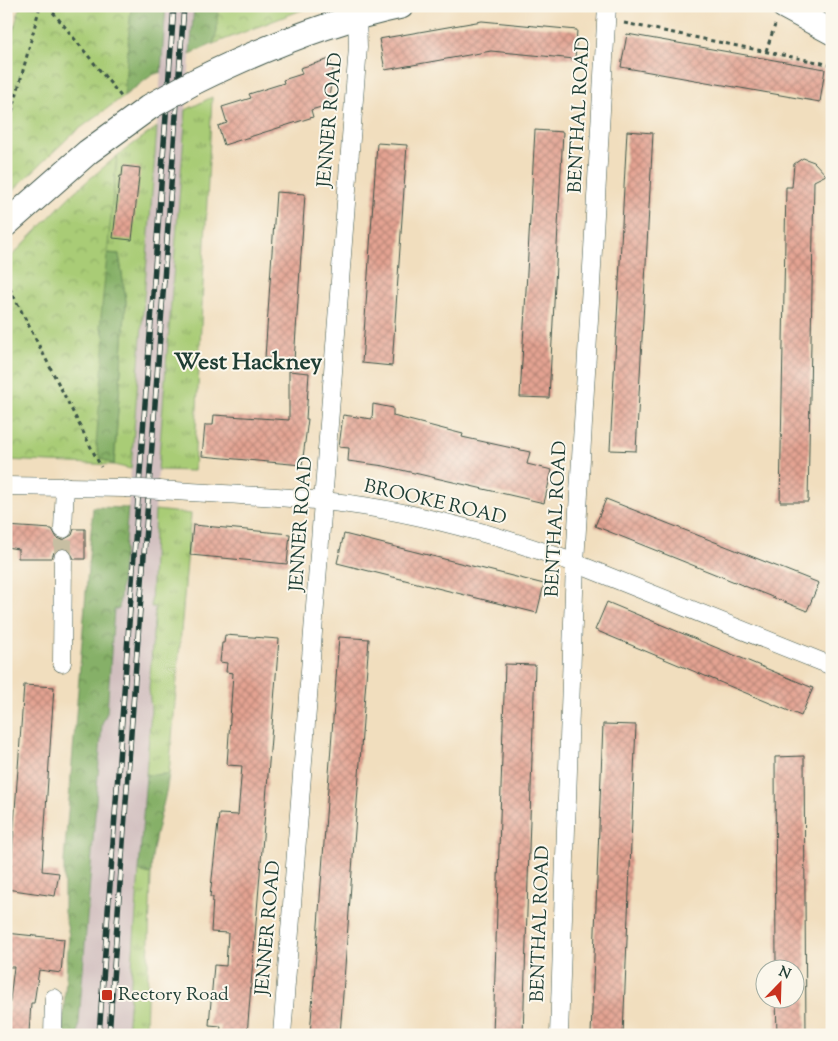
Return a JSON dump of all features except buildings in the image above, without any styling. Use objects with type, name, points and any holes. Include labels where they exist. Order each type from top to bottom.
[{"type":"street","points":[[6,224],[88,152],[151,106],[194,82],[272,47],[357,16],[401,6]]},
{"type":"street","name":"BENTHAL ROAD","points":[[559,1035],[575,563],[607,6]]},
{"type":"street","points":[[780,13],[830,29]]},
{"type":"street","name":"JENNER ROAD","points":[[282,1035],[325,502],[358,47],[357,16]]},
{"type":"street","name":"BROOKE ROAD","points":[[6,486],[126,488],[325,502],[362,506],[422,518],[538,549],[832,666]]},
{"type":"street","points":[[63,529],[65,486]]},
{"type":"street","points":[[62,663],[63,558]]},
{"type":"street","points":[[53,1035],[54,998]]},
{"type":"path","points":[[6,135],[40,6]]},
{"type":"path","points":[[48,6],[124,101]]},
{"type":"path","points":[[766,51],[780,13]]},
{"type":"path","points":[[616,22],[832,65]]},
{"type":"path","points":[[6,281],[103,471]]},
{"type":"shaded area","points":[[166,6],[194,6],[154,525],[151,607],[155,607],[149,689],[151,710],[127,1035],[78,1035],[102,724],[107,712],[114,609],[119,609],[127,523]]},
{"type":"green space","points":[[20,6],[131,6],[124,96],[71,135],[6,197],[6,58]]},
{"type":"green space","points":[[131,6],[166,6],[161,72],[152,75],[124,96]]},
{"type":"green space","points":[[194,6],[218,6],[217,32],[213,44],[190,54]]},
{"type":"green space","points":[[218,6],[312,6],[213,44],[217,32]]},
{"type":"green space","points":[[212,97],[194,471],[158,470],[186,110]]},
{"type":"green space","points":[[157,127],[131,469],[114,465],[126,301],[119,254],[107,253],[117,156]]},
{"type":"green space","points":[[117,156],[100,326],[105,338],[96,445],[100,458],[114,465],[6,460],[6,262],[73,193]]},
{"type":"green space","points":[[107,253],[119,254],[126,301],[114,465],[100,458],[96,445],[103,330],[100,326]]},
{"type":"green space","points":[[93,507],[128,508],[119,609],[114,609],[107,712],[102,724],[78,1035],[62,1035],[69,935],[64,912],[64,861]]},
{"type":"green space","points":[[155,510],[191,514],[169,774],[146,775],[151,710],[149,689],[155,607],[151,607]]},
{"type":"green space","points":[[169,774],[153,849],[151,874],[139,871],[146,775]]},
{"type":"green space","points":[[139,871],[151,874],[146,1031],[145,1035],[127,1035]]},
{"type":"tunnel","points":[[63,529],[63,558]]},
{"type":"railway","points":[[99,1035],[174,6]]},
{"type":"railway","points":[[109,1035],[184,6]]},
{"type":"place","name":"Rectory Road","points":[[107,995]]},
{"type":"district","name":"West Hackney","points":[[248,363]]}]
